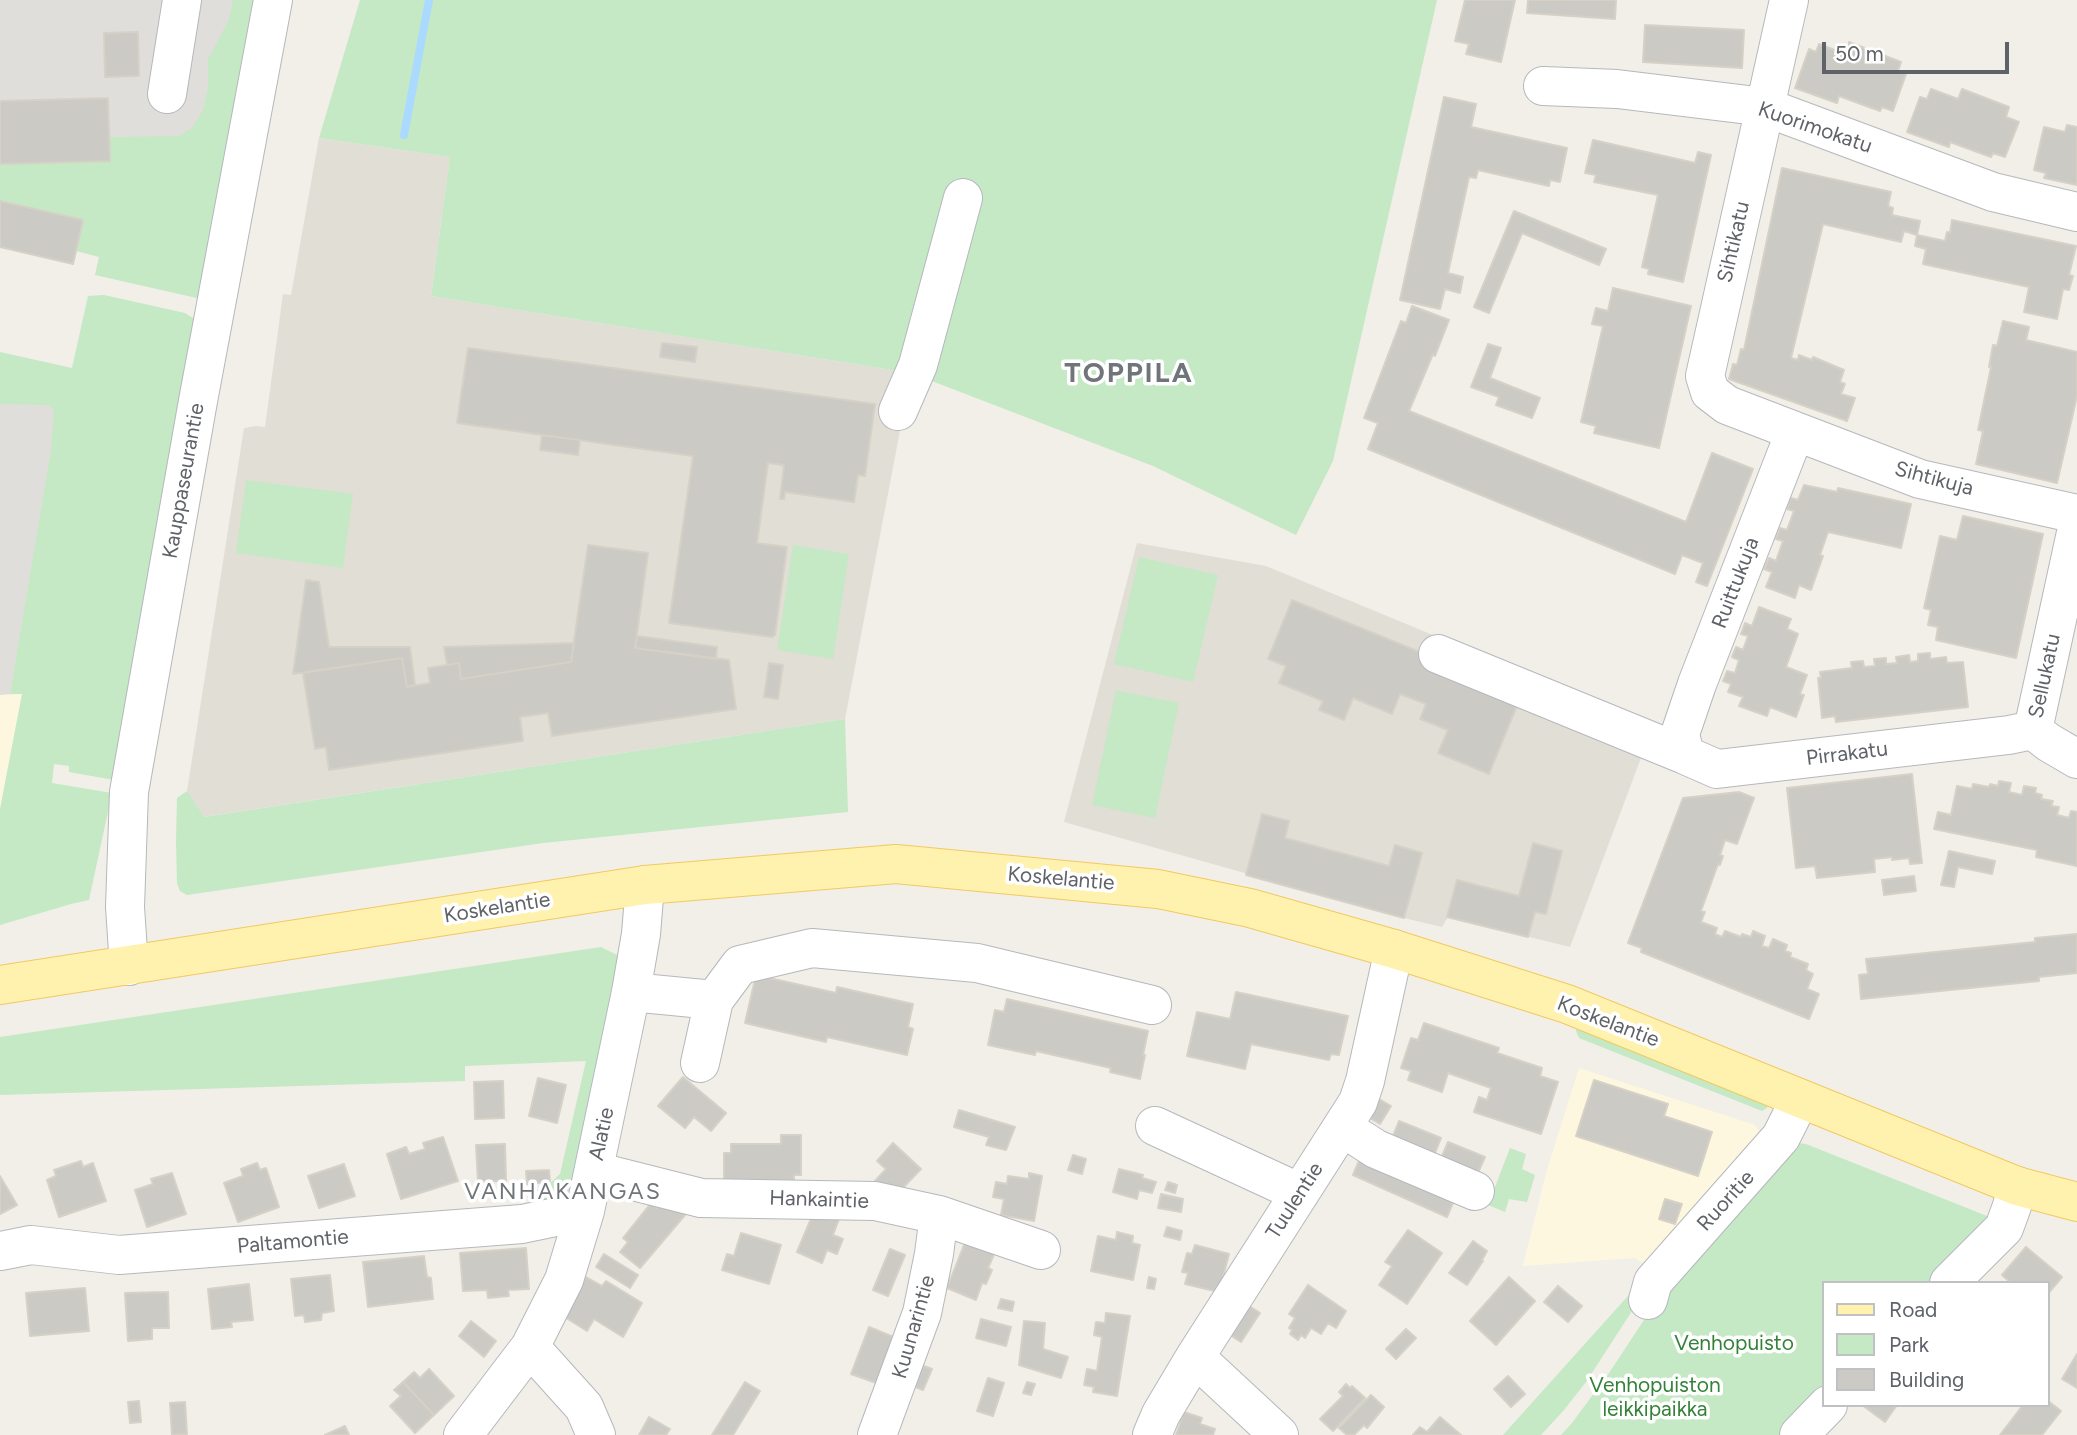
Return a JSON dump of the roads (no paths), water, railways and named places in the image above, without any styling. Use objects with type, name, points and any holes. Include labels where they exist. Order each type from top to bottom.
[{"type":"main road","name":"Koskelantie","points":[[0,985],[645,885],[897,864],[1158,889],[1250,908],[1394,949],[1567,1004],[2017,1186],[2077,1202]]},
{"type":"street","points":[[167,94],[182,0]]},
{"type":"street","name":"Kauppaseurantie","points":[[129,966],[125,907],[129,792],[273,0]]},
{"type":"street","name":"Sihtikatu","points":[[1789,0],[1765,107],[1700,333],[1705,376],[1710,392],[1727,405],[1795,432]]},
{"type":"street","name":"Kuorimokatu","points":[[1543,86],[1617,89],[1765,107],[1993,192],[2077,212]]},
{"type":"street","points":[[898,411],[918,365],[963,198]]},
{"type":"street","name":"Sihtikuja","points":[[1795,432],[1920,479],[2077,514]]},
{"type":"street","name":"Ruittukuja","points":[[1683,745],[1697,684],[1795,432]]},
{"type":"street","name":"Sellukatu","points":[[2077,528],[2033,730],[2077,759]]},
{"type":"street","name":"Pirrakatu","points":[[1438,654],[1683,745],[1717,769],[2033,730]]},
{"type":"street","name":"Alatie","points":[[463,1435],[530,1347],[564,1280],[585,1211],[631,992],[641,934],[645,885]]},
{"type":"street","points":[[700,1063],[714,1000],[740,965],[812,948],[978,963],[1152,1005]]},
{"type":"street","name":"Tuulentie","points":[[1153,1435],[1161,1414],[1195,1357],[1358,1102],[1394,949]]},
{"type":"street","points":[[631,992],[714,1000]]},
{"type":"street","name":"Ruoritie","points":[[1648,1300],[1653,1282],[1781,1137],[1801,1099]]},
{"type":"street","points":[[1155,1126],[1300,1193]]},
{"type":"street","points":[[1342,1127],[1376,1149],[1475,1191]]},
{"type":"street","name":"Hankaintie","points":[[594,1171],[701,1198],[876,1201],[939,1215],[1041,1250]]},
{"type":"street","points":[[1951,1281],[2004,1228],[2017,1186]]},
{"type":"street","name":"Paltamontie","points":[[0,1251],[31,1245],[119,1255],[522,1224],[585,1211]]},
{"type":"street","name":"Kuunarintie","points":[[877,1435],[922,1313],[939,1215]]},
{"type":"street","points":[[530,1347],[584,1406],[596,1435]]},
{"type":"street","points":[[1195,1357],[1279,1435]]},
{"type":"street","points":[[1799,1435],[1826,1407]]},
{"type":"waterway","points":[[404,135],[429,0]]},
{"type":"district","name":"TOPPILA","points":[[1129,374]]},
{"type":"district","name":"VANHAKANGAS","points":[[563,1192]]},
{"type":"park label","name":"Venhopuisto","points":[[1734,1344]]},
{"type":"park label","name":"Venhopuiston leikkipaikka","points":[[1655,1398]]}]
